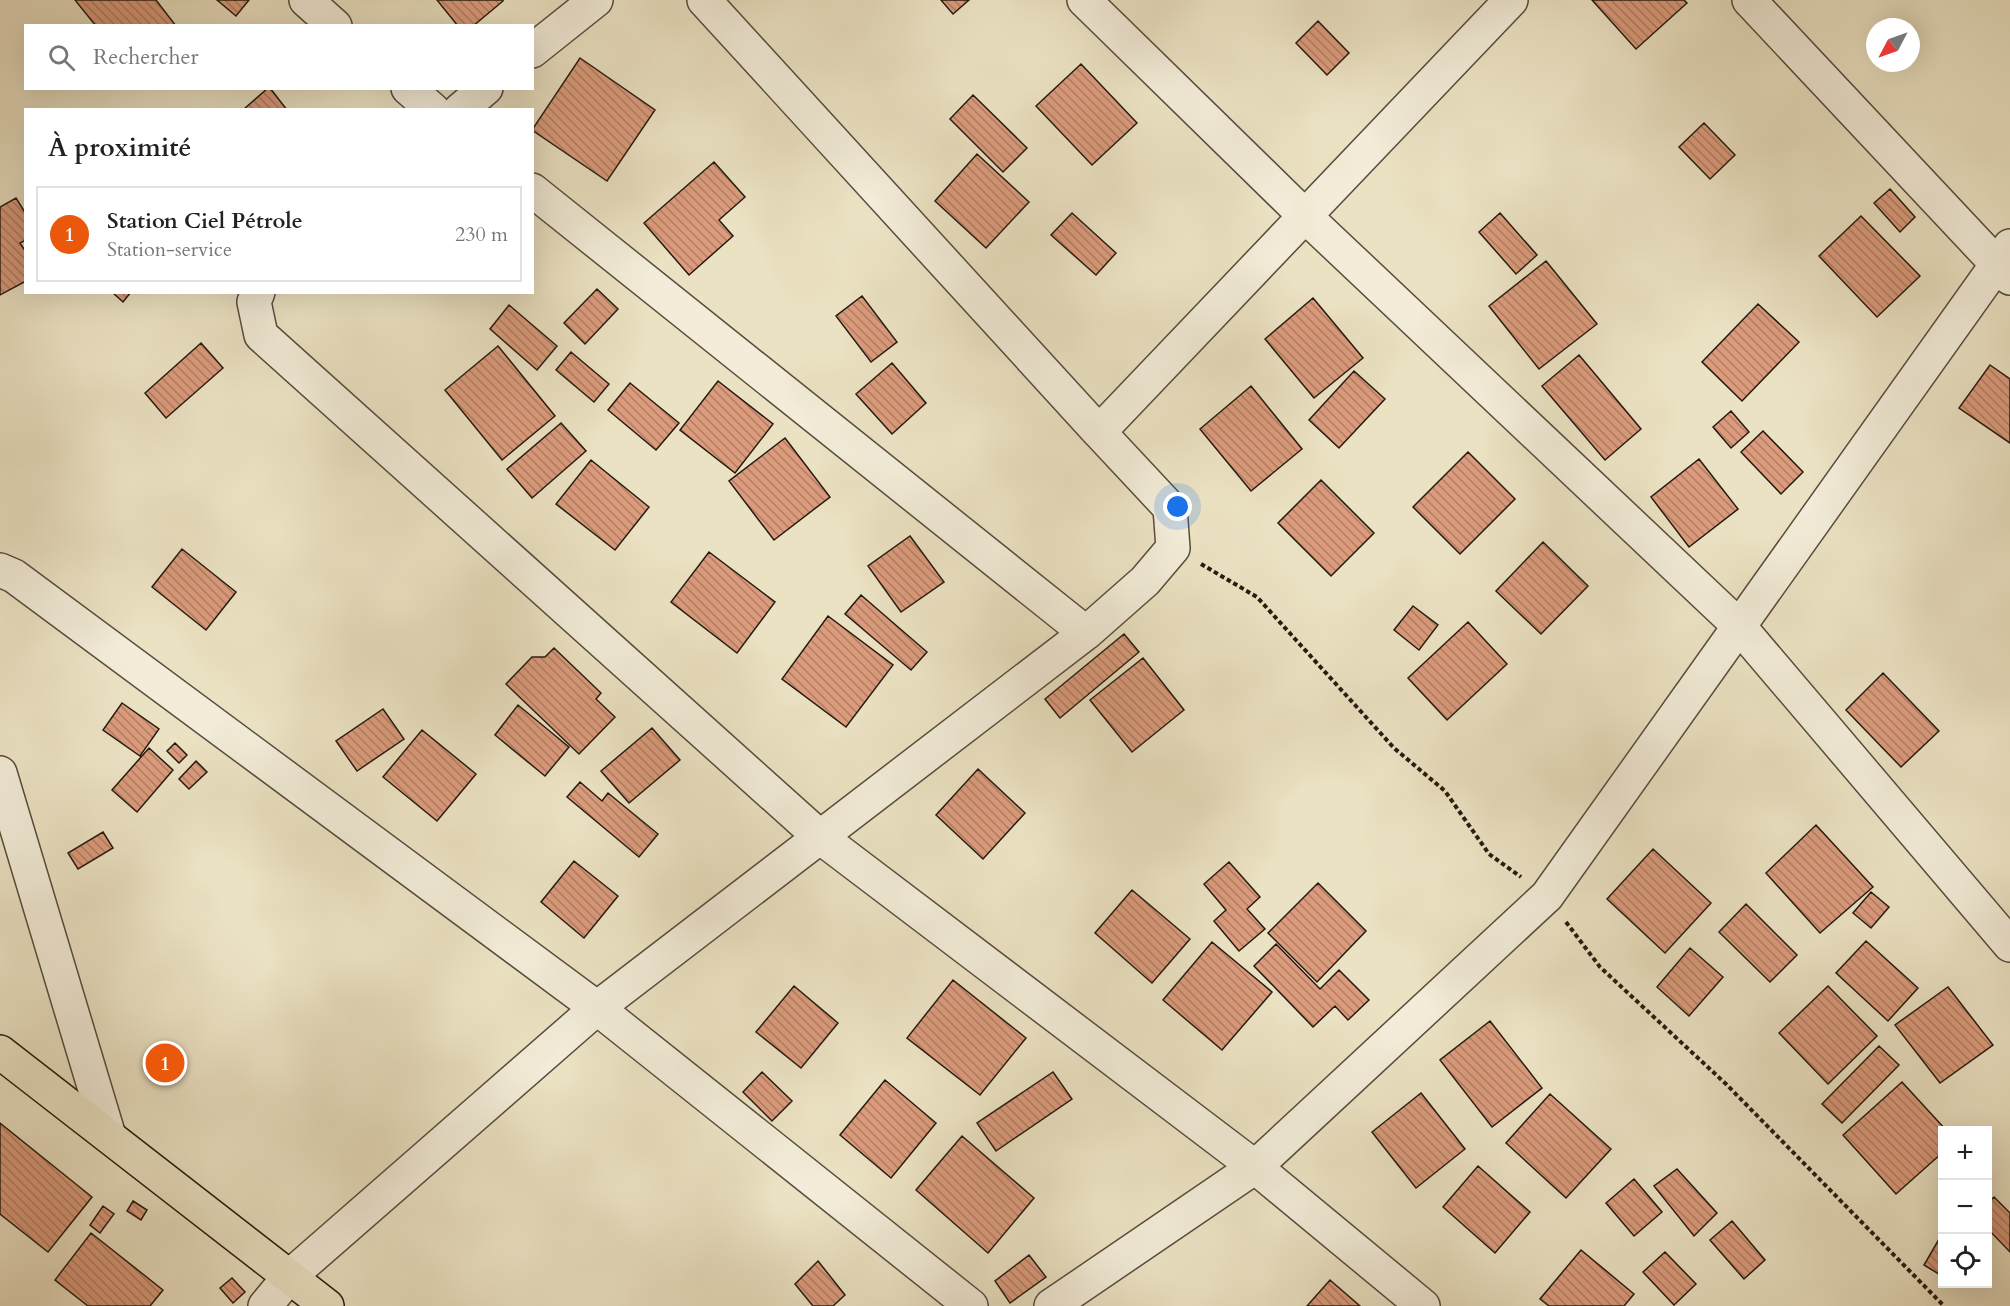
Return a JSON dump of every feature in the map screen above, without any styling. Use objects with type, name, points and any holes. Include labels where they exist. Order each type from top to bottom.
[{"type":"highway","points":[[0,1052],[327,1306]]},
{"type":"street","points":[[306,0],[333,24]]},
{"type":"street","points":[[534,49],[596,0]]},
{"type":"street","points":[[265,1306],[290,1276],[597,1008],[1086,633],[1145,581],[1173,548],[1170,508],[704,0]]},
{"type":"street","points":[[1084,0],[1305,216],[1738,625],[2010,945]]},
{"type":"street","points":[[1099,432],[1510,0]]},
{"type":"street","points":[[1051,1306],[1255,1167],[1547,896],[1738,625],[2006,263],[1749,0]]},
{"type":"street","points":[[410,90],[431,108]]},
{"type":"street","points":[[462,108],[484,90]]},
{"type":"street","points":[[534,192],[1086,633]]},
{"type":"street","points":[[257,294],[254,302],[261,335],[820,837],[1255,1167],[1423,1306]]},
{"type":"street","points":[[0,570],[14,576],[597,1008],[971,1306]]},
{"type":"street","points":[[0,773],[109,1136]]},
{"type":"building","points":[[75,0],[156,0],[174,24],[94,24]]},
{"type":"building","points":[[217,0],[249,0],[236,16]]},
{"type":"building","points":[[437,0],[503,0],[475,24],[456,24]]},
{"type":"building","points":[[941,0],[969,0],[953,14]]},
{"type":"building","points":[[1592,0],[1684,0],[1687,3],[1636,49]]},
{"type":"building","points":[[1318,21],[1349,53],[1327,75],[1296,43]]},
{"type":"building","points":[[580,58],[655,110],[607,181],[534,131],[534,127]]},
{"type":"building","points":[[1081,64],[1137,123],[1092,165],[1036,106]]},
{"type":"building","points":[[266,90],[272,90],[285,108],[245,108]]},
{"type":"building","points":[[973,95],[1027,148],[1003,172],[950,119]]},
{"type":"building","points":[[1704,123],[1735,155],[1710,179],[1679,147]]},
{"type":"building","points":[[977,154],[1029,202],[986,248],[935,201]]},
{"type":"building","points":[[714,162],[745,197],[719,220],[733,236],[689,275],[644,223]]},
{"type":"building","points":[[1890,189],[1915,217],[1900,232],[1874,203]]},
{"type":"building","points":[[16,198],[24,211],[24,241],[20,243],[24,249],[24,282],[0,295],[0,207]]},
{"type":"building","points":[[1072,213],[1116,253],[1096,275],[1051,235]]},
{"type":"building","points":[[1500,213],[1537,255],[1516,274],[1479,232]]},
{"type":"building","points":[[1861,216],[1920,276],[1877,317],[1819,256]]},
{"type":"building","points":[[1546,261],[1597,324],[1539,369],[1489,306]]},
{"type":"building","points":[[597,289],[618,309],[585,344],[564,323]]},
{"type":"building","points":[[114,294],[129,294],[123,302]]},
{"type":"building","points":[[862,296],[897,342],[871,362],[836,316]]},
{"type":"building","points":[[1313,298],[1363,358],[1314,398],[1265,339]]},
{"type":"building","points":[[1758,304],[1799,342],[1742,401],[1702,362]]},
{"type":"building","points":[[509,305],[557,346],[537,370],[490,329]]},
{"type":"building","points":[[201,343],[223,368],[166,418],[145,393]]},
{"type":"building","points":[[498,346],[555,416],[502,460],[445,390]]},
{"type":"building","points":[[571,352],[609,384],[594,402],[556,370]]},
{"type":"building","points":[[1579,355],[1641,429],[1605,460],[1542,386]]},
{"type":"building","points":[[892,363],[926,403],[892,434],[856,394]]},
{"type":"building","points":[[1990,365],[2010,379],[2010,443],[1959,408]]},
{"type":"building","points":[[1354,371],[1385,399],[1339,448],[1309,420]]},
{"type":"building","points":[[718,381],[773,424],[735,473],[680,430]]},
{"type":"building","points":[[630,383],[679,423],[656,450],[608,410]]},
{"type":"building","points":[[1251,386],[1302,449],[1251,491],[1200,429]]},
{"type":"building","points":[[1731,411],[1749,432],[1731,448],[1713,427]]},
{"type":"building","points":[[561,423],[586,451],[532,498],[507,469]]},
{"type":"building","points":[[1763,431],[1803,472],[1781,494],[1741,452]]},
{"type":"building","points":[[785,438],[830,497],[774,540],[729,481]]},
{"type":"building","points":[[1468,452],[1515,499],[1460,554],[1413,507]]},
{"type":"building","points":[[1699,459],[1738,509],[1689,547],[1651,497]]},
{"type":"building","points":[[591,460],[649,507],[615,550],[556,504]]},
{"type":"building","points":[[1321,480],[1374,533],[1331,576],[1278,523]]},
{"type":"building","points":[[910,536],[944,582],[901,612],[868,566]]},
{"type":"building","points":[[1543,542],[1588,586],[1541,634],[1496,591]]},
{"type":"building","points":[[182,549],[236,592],[206,630],[152,587]]},
{"type":"building","points":[[709,552],[775,602],[737,653],[671,602]]},
{"type":"building","points":[[861,595],[927,652],[911,670],[845,614]]},
{"type":"building","points":[[1413,606],[1438,625],[1419,650],[1394,630]]},
{"type":"building","points":[[828,616],[893,665],[846,727],[782,679]]},
{"type":"building","points":[[1468,622],[1507,664],[1447,720],[1408,678]]},
{"type":"building","points":[[1124,634],[1139,652],[1060,718],[1045,699]]},
{"type":"building","points":[[554,648],[601,693],[596,699],[615,717],[579,754],[506,684],[532,657],[545,657]]},
{"type":"building","points":[[1143,658],[1184,710],[1132,752],[1090,700]]},
{"type":"building","points":[[1883,673],[1939,731],[1901,767],[1846,710]]},
{"type":"building","points":[[122,703],[159,729],[140,756],[103,730]]},
{"type":"building","points":[[518,705],[569,747],[545,776],[495,735]]},
{"type":"building","points":[[383,709],[404,739],[357,771],[336,741]]},
{"type":"building","points":[[652,728],[680,760],[629,803],[601,771]]},
{"type":"building","points":[[422,730],[476,774],[437,821],[383,777]]},
{"type":"building","points":[[175,743],[187,755],[179,763],[167,751]]},
{"type":"building","points":[[149,748],[173,770],[137,812],[112,790]]},
{"type":"building","points":[[196,761],[207,772],[189,789],[179,779]]},
{"type":"building","points":[[978,769],[1025,813],[983,859],[936,815]]},
{"type":"building","points":[[580,782],[602,801],[608,793],[658,834],[639,857],[567,797]]},
{"type":"building","points":[[1816,825],[1873,887],[1820,933],[1766,873]]},
{"type":"building","points":[[103,832],[113,848],[78,869],[68,853]]},
{"type":"building","points":[[1653,849],[1711,903],[1665,953],[1607,899]]},
{"type":"building","points":[[574,861],[618,896],[584,938],[541,902]]},
{"type":"building","points":[[1229,862],[1260,897],[1247,909],[1265,929],[1239,951],[1214,921],[1226,910],[1204,884]]},
{"type":"building","points":[[1318,883],[1366,931],[1317,982],[1268,933]]},
{"type":"building","points":[[1132,890],[1190,939],[1152,983],[1095,933]]},
{"type":"building","points":[[1871,892],[1889,907],[1871,928],[1853,913]]},
{"type":"building","points":[[1746,904],[1797,955],[1770,982],[1719,932]]},
{"type":"building","points":[[1866,941],[1918,988],[1888,1021],[1836,973]]},
{"type":"building","points":[[1212,942],[1272,992],[1222,1050],[1163,1000]]},
{"type":"building","points":[[1276,944],[1320,989],[1339,970],[1369,1000],[1348,1020],[1335,1006],[1313,1027],[1254,966]]},
{"type":"building","points":[[1690,948],[1723,977],[1689,1016],[1657,987]]},
{"type":"building","points":[[953,980],[1026,1038],[980,1095],[907,1038]]},
{"type":"building","points":[[794,986],[838,1023],[801,1068],[756,1032]]},
{"type":"building","points":[[1828,986],[1877,1036],[1828,1084],[1779,1033]]},
{"type":"building","points":[[1948,987],[1993,1045],[1940,1083],[1895,1025]]},
{"type":"building","points":[[1490,1021],[1542,1088],[1492,1127],[1440,1060]]},
{"type":"building","points":[[1879,1046],[1899,1065],[1842,1123],[1822,1104]]},
{"type":"building","points":[[762,1072],[792,1101],[772,1121],[743,1092]]},
{"type":"building","points":[[1053,1072],[1072,1099],[996,1151],[977,1123]]},
{"type":"building","points":[[885,1080],[936,1123],[891,1178],[840,1135]]},
{"type":"building","points":[[1902,1082],[1942,1126],[1938,1126],[1938,1157],[1896,1194],[1843,1135]]},
{"type":"building","points":[[1421,1093],[1465,1149],[1416,1188],[1372,1132]]},
{"type":"building","points":[[1550,1094],[1611,1149],[1566,1198],[1506,1143]]},
{"type":"building","points":[[0,1123],[92,1197],[48,1252],[0,1214]]},
{"type":"building","points":[[962,1136],[1034,1198],[988,1253],[916,1190]]},
{"type":"building","points":[[1478,1166],[1530,1212],[1495,1253],[1443,1207]]},
{"type":"building","points":[[1677,1169],[1717,1213],[1694,1236],[1654,1186]]},
{"type":"building","points":[[1634,1179],[1662,1212],[1634,1236],[1606,1203]]},
{"type":"building","points":[[1994,1197],[2010,1213],[2010,1252],[1992,1233],[1992,1199]]},
{"type":"building","points":[[133,1201],[147,1210],[141,1220],[127,1211]]},
{"type":"building","points":[[103,1206],[114,1214],[100,1233],[90,1225]]},
{"type":"building","points":[[1732,1221],[1765,1260],[1744,1279],[1710,1240]]},
{"type":"building","points":[[91,1233],[163,1290],[150,1306],[88,1306],[55,1280]]},
{"type":"building","points":[[1938,1241],[1938,1274],[1924,1265]]},
{"type":"building","points":[[1581,1250],[1634,1294],[1624,1306],[1549,1306],[1540,1299]]},
{"type":"building","points":[[1665,1252],[1696,1284],[1674,1305],[1643,1272]]},
{"type":"building","points":[[1029,1255],[1046,1277],[1010,1303],[995,1281]]},
{"type":"building","points":[[818,1261],[845,1295],[833,1306],[813,1306],[795,1284]]},
{"type":"building","points":[[232,1278],[245,1292],[233,1303],[220,1288]]},
{"type":"building","points":[[1330,1280],[1360,1306],[1307,1306]]},
{"type":"place","name":"Station Ciel Pétrole","points":[[165,1063]]}]
